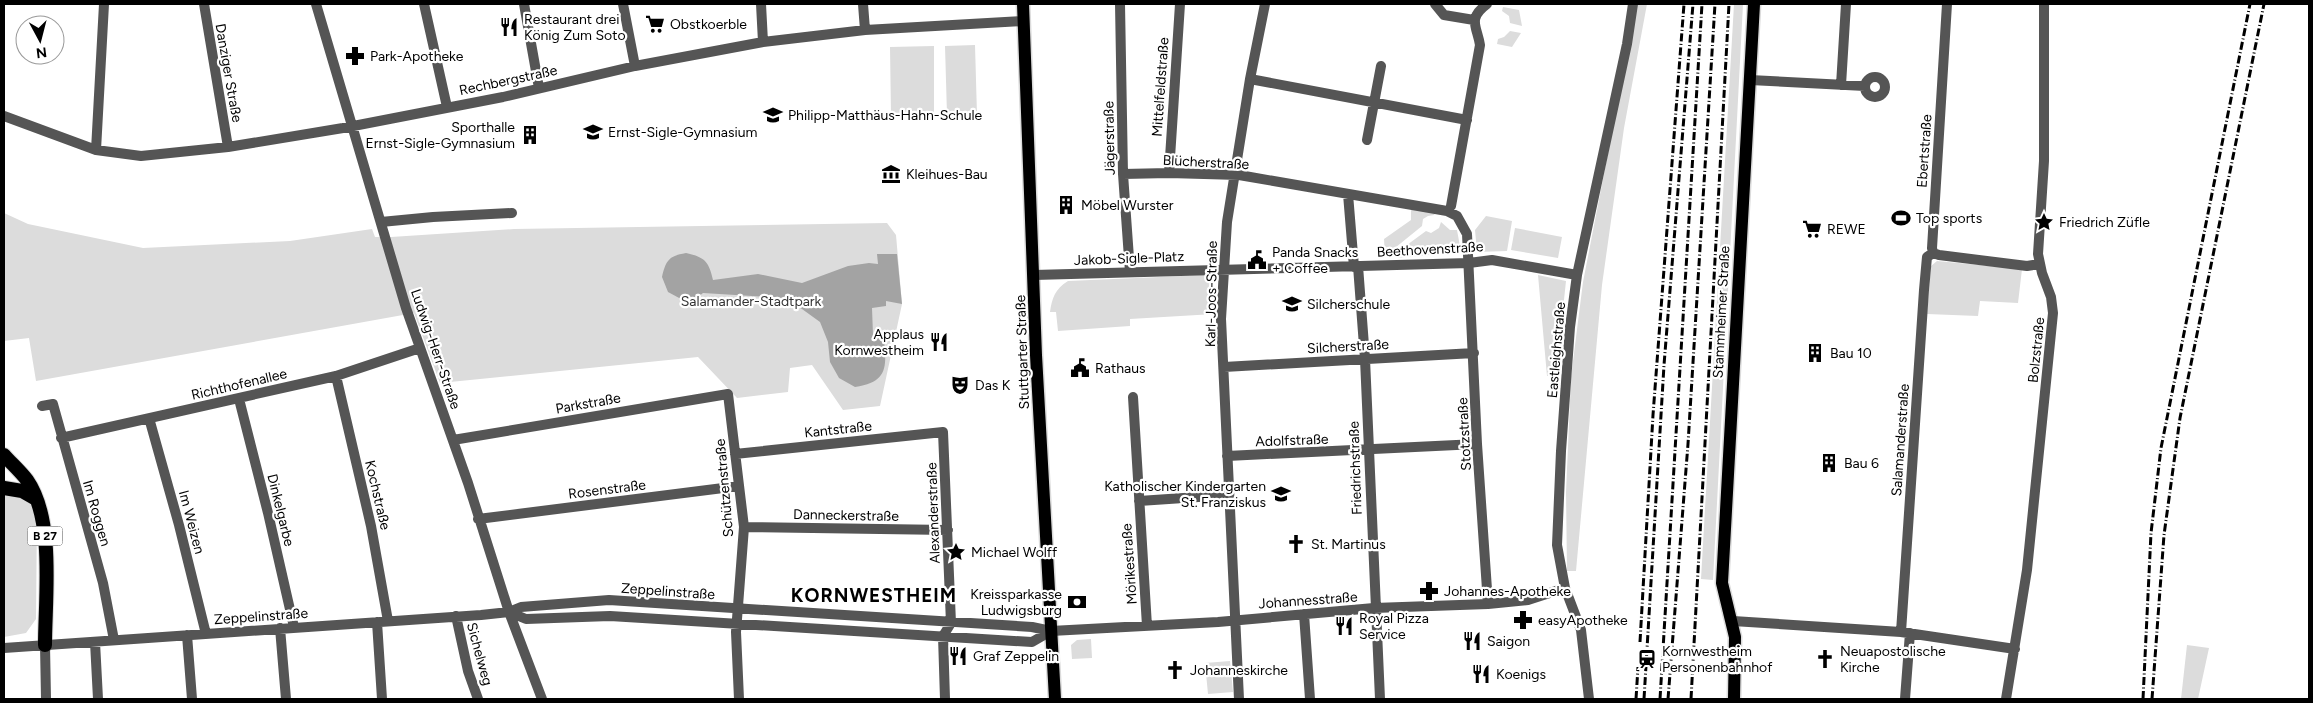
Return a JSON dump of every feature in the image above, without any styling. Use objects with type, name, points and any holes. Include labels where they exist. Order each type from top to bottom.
[{"type":"highway","name":"B 27","points":[[4,454],[27,481],[42,518],[46,548],[45,645]]},
{"type":"highway","points":[[4,488],[22,491],[36,500]]},
{"type":"main road","name":"Stuttgarter Straße","points":[[1023,4],[1036,355],[1055,699]]},
{"type":"main road","name":"Stammheimer Straße","points":[[1734,699],[1736,652],[1733,621],[1722,583],[1754,4]]},
{"type":"street","points":[[96,150],[104,4]]},
{"type":"street","name":"Danziger Straße","points":[[204,4],[228,147]]},
{"type":"street","name":"Ludwig-Herr-Straße","points":[[316,4],[420,348],[453,440],[509,612],[542,699]]},
{"type":"street","points":[[424,4],[447,107]]},
{"type":"street","points":[[524,4],[539,88]]},
{"type":"street","points":[[623,4],[635,66]]},
{"type":"street","points":[[761,4],[763,42]]},
{"type":"street","points":[[863,4],[864,30]]},
{"type":"street","name":"Jägerstraße","points":[[1120,4],[1123,174],[1130,272]]},
{"type":"street","name":"Mittelfeldstraße","points":[[1169,173],[1180,4]]},
{"type":"street","name":"Karl-Joos-Straße","points":[[1239,699],[1221,319],[1227,222],[1250,79],[1265,4]]},
{"type":"street","points":[[1436,4],[1444,14],[1474,20]]},
{"type":"street","points":[[1451,206],[1480,45],[1474,20],[1478,11],[1486,4]]},
{"type":"street","name":"Eastleighstraße","points":[[1589,699],[1581,630],[1565,588],[1557,545],[1557,519],[1570,327],[1577,275],[1625,54],[1633,4]]},
{"type":"street","points":[[1841,85],[1846,4]]},
{"type":"street","name":"Ebertstraße","points":[[1933,253],[1947,4]]},
{"type":"street","name":"Bolzstraße","points":[[2006,699],[2027,570],[2053,313],[2051,297],[2039,264],[2044,161],[2044,4]]},
{"type":"street","name":"Rechbergstraße","points":[[4,116],[96,150],[141,156],[228,147],[353,126],[539,88],[635,66],[763,42],[864,30],[1024,21]]},
{"type":"street","points":[[1367,140],[1381,66]]},
{"type":"street","points":[[1250,79],[1375,101],[1467,120]]},
{"type":"street","points":[[1750,80],[1865,86]]},
{"type":"street","name":"Blücherstraße","points":[[1123,174],[1235,175],[1447,211],[1457,216],[1467,234],[1469,263]]},
{"type":"street","name":"Friedrichstraße","points":[[1348,194],[1365,359],[1374,608],[1380,699]]},
{"type":"street","points":[[381,222],[512,212]]},
{"type":"street","points":[[1933,253],[2027,266],[2039,264]]},
{"type":"street","name":"Salamanderstraße","points":[[1906,633],[1923,299],[1927,257],[1933,253]]},
{"type":"street","name":"Beethovenstraße","points":[[1224,269],[1356,267],[1469,263],[1492,260],[1577,275]]},
{"type":"street","name":"Stotzstraße","points":[[1469,263],[1477,444],[1488,604]]},
{"type":"street","name":"Jakob-Sigle-Platz","points":[[1034,275],[1224,269]]},
{"type":"street","name":"Richthofenallee","points":[[61,438],[336,376],[420,348]]},
{"type":"street","name":"Silcherstraße","points":[[1224,366],[1474,353]]},
{"type":"street","name":"Kochstraße","points":[[336,376],[371,526],[388,621]]},
{"type":"street","name":"Parkstraße","points":[[453,440],[728,394]]},
{"type":"street","name":"Schützenstraße","points":[[728,394],[744,527],[737,609]]},
{"type":"street","name":"Mörikestraße","points":[[1133,397],[1147,626]]},
{"type":"street","name":"Dinkelgarbe","points":[[239,399],[268,512],[294,627]]},
{"type":"street","name":"Im Roggen","points":[[42,406],[53,404],[103,582],[114,640]]},
{"type":"street","name":"Im Weizen","points":[[150,418],[206,634]]},
{"type":"street","name":"Kantstraße","points":[[735,454],[943,432]]},
{"type":"street","name":"Alexanderstraße","points":[[943,432],[951,623]]},
{"type":"street","name":"Adolfstraße","points":[[1227,456],[1477,444]]},
{"type":"street","name":"Rosenstraße","points":[[478,519],[739,486]]},
{"type":"street","points":[[1139,501],[1228,495]]},
{"type":"street","name":"Danneckerstraße","points":[[744,527],[948,530]]},
{"type":"street","name":"Johannesstraße","points":[[1051,631],[1218,622],[1374,608],[1488,604],[1528,600],[1565,588]]},
{"type":"street","name":"Zeppelinstraße","points":[[4,648],[509,612],[522,607],[609,600],[1032,627],[1051,631]]},
{"type":"street","points":[[737,609],[739,699]]},
{"type":"street","name":"Zeppelinstraße","points":[[509,612],[526,619],[610,616],[1032,642],[1051,631]]},
{"type":"street","points":[[1304,614],[1310,699]]},
{"type":"street","name":"Sichelweg","points":[[456,616],[468,670],[478,699]]},
{"type":"street","points":[[1733,621],[1906,633],[2015,649]]},
{"type":"street","points":[[376,622],[382,699]]},
{"type":"street","points":[[945,699],[943,636],[951,623]]},
{"type":"street","points":[[280,628],[286,699]]},
{"type":"street","points":[[1905,699],[1906,633]]},
{"type":"street","points":[[187,636],[192,699]]},
{"type":"street","points":[[95,642],[98,699]]},
{"type":"street","points":[[45,645],[46,699]]},
{"type":"green space","points":[[1637,4],[1647,4],[1624,128],[1602,285],[1576,571],[1567,571],[1566,492],[1571,377],[1583,282]]},
{"type":"green space","points":[[1734,4],[1743,4],[1713,580],[1701,579]]},
{"type":"green space","points":[[1503,7],[1519,10],[1522,26],[1510,23],[1509,16],[1502,11]]},
{"type":"green space","points":[[1510,31],[1521,33],[1512,47],[1497,44],[1498,39],[1504,37]]},
{"type":"green space","points":[[975,45],[977,115],[947,115],[945,46]]},
{"type":"green space","points":[[934,46],[934,115],[891,116],[890,47]]},
{"type":"green space","points":[[1411,209],[1436,212],[1434,215],[1423,219],[1422,226],[1385,256],[1384,239],[1411,220]]},
{"type":"green space","name":"Salamander-Stadtpark","points":[[4,213],[28,224],[143,248],[290,241],[372,229],[375,237],[391,237],[514,229],[887,223],[896,235],[902,304],[880,406],[843,410],[812,365],[790,368],[788,392],[737,398],[698,357],[440,383],[414,313],[36,381],[29,338],[4,341]]},
{"type":"green space","points":[[1486,216],[1512,221],[1507,251],[1477,252],[1475,230]]},
{"type":"green space","points":[[1441,222],[1450,230],[1457,230],[1461,252],[1396,258],[1396,253],[1426,231],[1431,233],[1439,228]]},
{"type":"green space","points":[[1515,228],[1562,237],[1558,258],[1511,250]]},
{"type":"green space","points":[[1937,261],[2022,269],[2018,303],[1980,301],[1978,316],[1927,314],[1931,266]]},
{"type":"green space","points":[[1205,275],[1213,283],[1214,314],[1130,319],[1130,326],[1058,331],[1056,312],[1050,312],[1055,294],[1068,281]]},
{"type":"green space","points":[[1538,275],[1566,281],[1556,375],[1547,376]]},
{"type":"green space","points":[[18,494],[28,500],[37,513],[36,619],[26,633],[4,637],[4,496]]},
{"type":"green space","points":[[1091,639],[1092,658],[1072,659],[1071,645],[1077,640]]},
{"type":"green space","points":[[2187,645],[2209,648],[2198,699],[2181,699]]},
{"type":"green space","points":[[1230,661],[1233,692],[1208,694],[1205,663]]},
{"type":"shaded area","points":[[686,253],[698,256],[705,261],[710,269],[713,280],[758,274],[802,283],[848,266],[869,263],[878,264],[877,254],[897,254],[902,304],[886,301],[886,306],[872,308],[873,335],[884,335],[885,363],[880,376],[875,381],[866,385],[855,387],[839,378],[830,362],[828,342],[820,322],[787,301],[768,297],[703,293],[698,297],[681,299],[668,292],[662,277],[665,266],[672,257]]},
{"type":"railway","points":[[1640,642],[1653,415],[1684,4]]},
{"type":"railway","points":[[1644,699],[1664,365],[1693,4]]},
{"type":"railway","points":[[1660,699],[1702,4]]},
{"type":"railway","points":[[1668,699],[1688,444],[1715,4]]},
{"type":"railway","points":[[1691,699],[1729,4]]},
{"type":"railway","points":[[2143,699],[2151,533],[2161,448],[2250,4]]},
{"type":"railway","points":[[2152,699],[2164,535],[2180,418],[2264,4]]},
{"type":"railway","points":[[1636,699],[1638,667]]},
{"type":"place","name":"Obstkoerble","points":[[655,24]]},
{"type":"place","name":"Restaurant drei König Zum Soto","points":[[509,27]]},
{"type":"place","name":"Park-Apotheke","points":[[355,56]]},
{"type":"place","name":"Philipp-Matthäus-Hahn-Schule","points":[[773,115]]},
{"type":"place","name":"Ernst-Sigle-Gymnasium","points":[[593,132]]},
{"type":"place","name":"Sporthalle Ernst-Sigle-Gymnasium","points":[[530,135]]},
{"type":"place","name":"Kleihues-Bau","points":[[891,174]]},
{"type":"place","name":"Möbel Wurster","points":[[1066,205]]},
{"type":"place","name":"Top sports","points":[[1901,218]]},
{"type":"place","name":"Friedrich Züfle","points":[[2044,222]]},
{"type":"place","name":"REWE","points":[[1812,229]]},
{"type":"place","name":"Panda Snacks + Coffee","points":[[1257,260]]},
{"type":"place","name":"Silcherschule","points":[[1292,304]]},
{"type":"place","name":"Applaus Kornwestheim","points":[[939,342]]},
{"type":"place","name":"Bau 10","points":[[1815,353]]},
{"type":"place","name":"Rathaus","points":[[1080,368]]},
{"type":"place","name":"Das K","points":[[960,385]]},
{"type":"place","name":"Bau 6","points":[[1829,463]]},
{"type":"place","name":"Katholischer Kindergarten St. Franziskus","points":[[1281,494]]},
{"type":"place","name":"St. Martinus","points":[[1296,544]]},
{"type":"place","name":"Michael Wolff","points":[[956,552]]},
{"type":"place","name":"Johannes-Apotheke","points":[[1429,591]]},
{"type":"place","name":"Kreissparkasse Ludwigsburg","points":[[1077,602]]},
{"type":"place","name":"easyApotheke","points":[[1523,620]]},
{"type":"place","name":"Royal Pizza Service","points":[[1344,626]]},
{"type":"place","name":"Saigon","points":[[1472,641]]},
{"type":"place","name":"Graf Zeppelin","points":[[958,656]]},
{"type":"place","name":"Kornwestheim Personenbahnhof","points":[[1647,659]]},
{"type":"place","name":"Neuapostolische Kirche","points":[[1825,659]]},
{"type":"place","name":"Johanneskirche","points":[[1175,670]]},
{"type":"place","name":"Koenigs","points":[[1481,674]]},
{"type":"district","name":"KORNWESTHEIM","points":[[874,595]]}]
